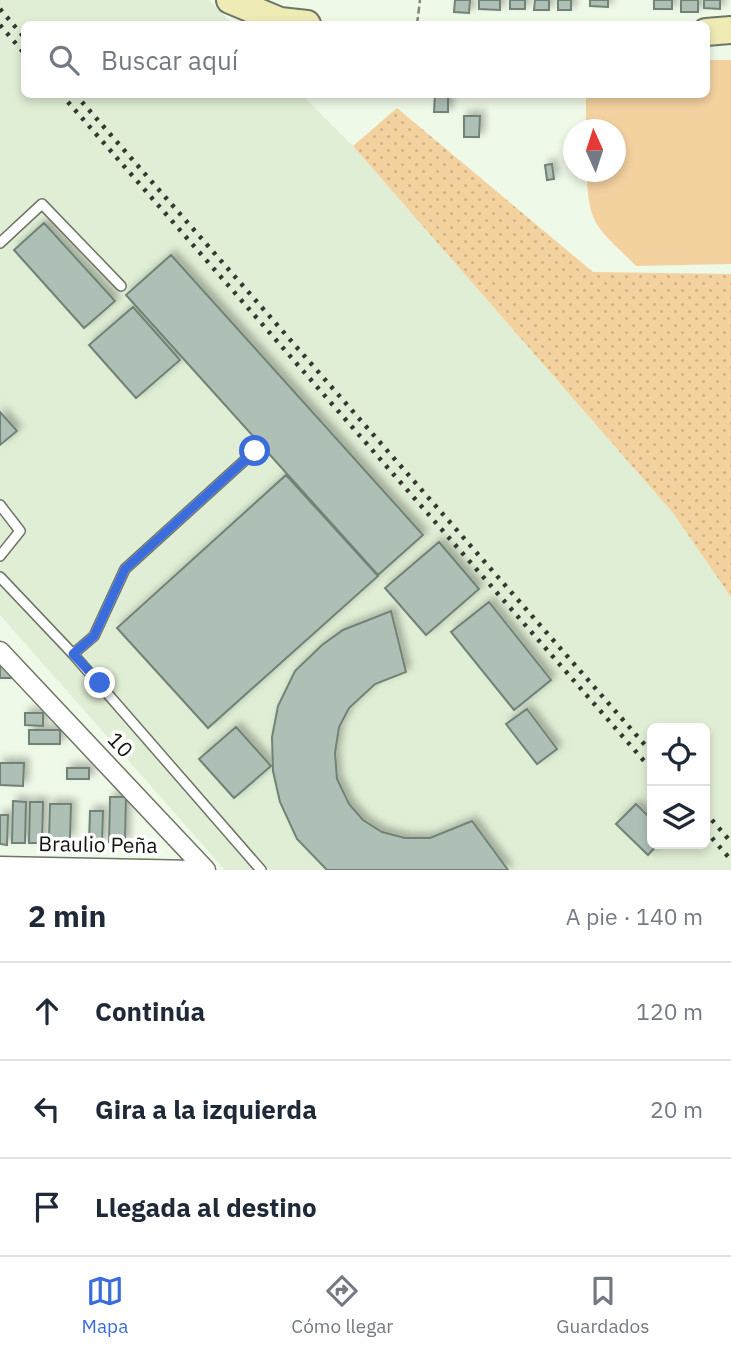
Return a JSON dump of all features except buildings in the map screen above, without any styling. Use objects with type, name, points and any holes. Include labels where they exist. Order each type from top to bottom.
[{"type":"street","points":[[230,0],[280,21]]},
{"type":"street","points":[[710,32],[731,30]]},
{"type":"street","name":"10","points":[[0,651],[206,870]]},
{"type":"street","name":"Braulio Peña","points":[[0,866],[195,870]]},
{"type":"lane","points":[[0,243],[41,204],[121,286]]},
{"type":"lane","points":[[73,654],[94,636],[125,569],[255,451]]},
{"type":"lane","points":[[0,505],[20,531],[0,556]]},
{"type":"lane","points":[[0,577],[73,654],[261,870]]},
{"type":"path","points":[[417,21],[420,0]]},
{"type":"shaded area","points":[[0,0],[209,0],[230,21],[21,21],[21,98],[305,98],[353,146],[673,513],[731,597],[731,870],[225,870],[0,615]]},
{"type":"shaded area","points":[[710,60],[731,60],[731,264],[636,266],[598,226],[593,216],[588,182],[626,182],[626,119],[586,119],[586,98],[710,98]]},
{"type":"shaded area","points":[[397,108],[593,272],[731,274],[731,597],[673,513],[353,146]]},
{"type":"railway","points":[[0,9],[21,34]]},
{"type":"railway","points":[[0,25],[21,50]]},
{"type":"railway","points":[[64,98],[647,764]]},
{"type":"railway","points":[[79,98],[647,747]]},
{"type":"railway","points":[[710,818],[731,842]]},
{"type":"railway","points":[[710,836],[731,860]]},
{"type":"route","points":[[100,683],[73,654],[94,636],[125,569],[255,451]]}]
